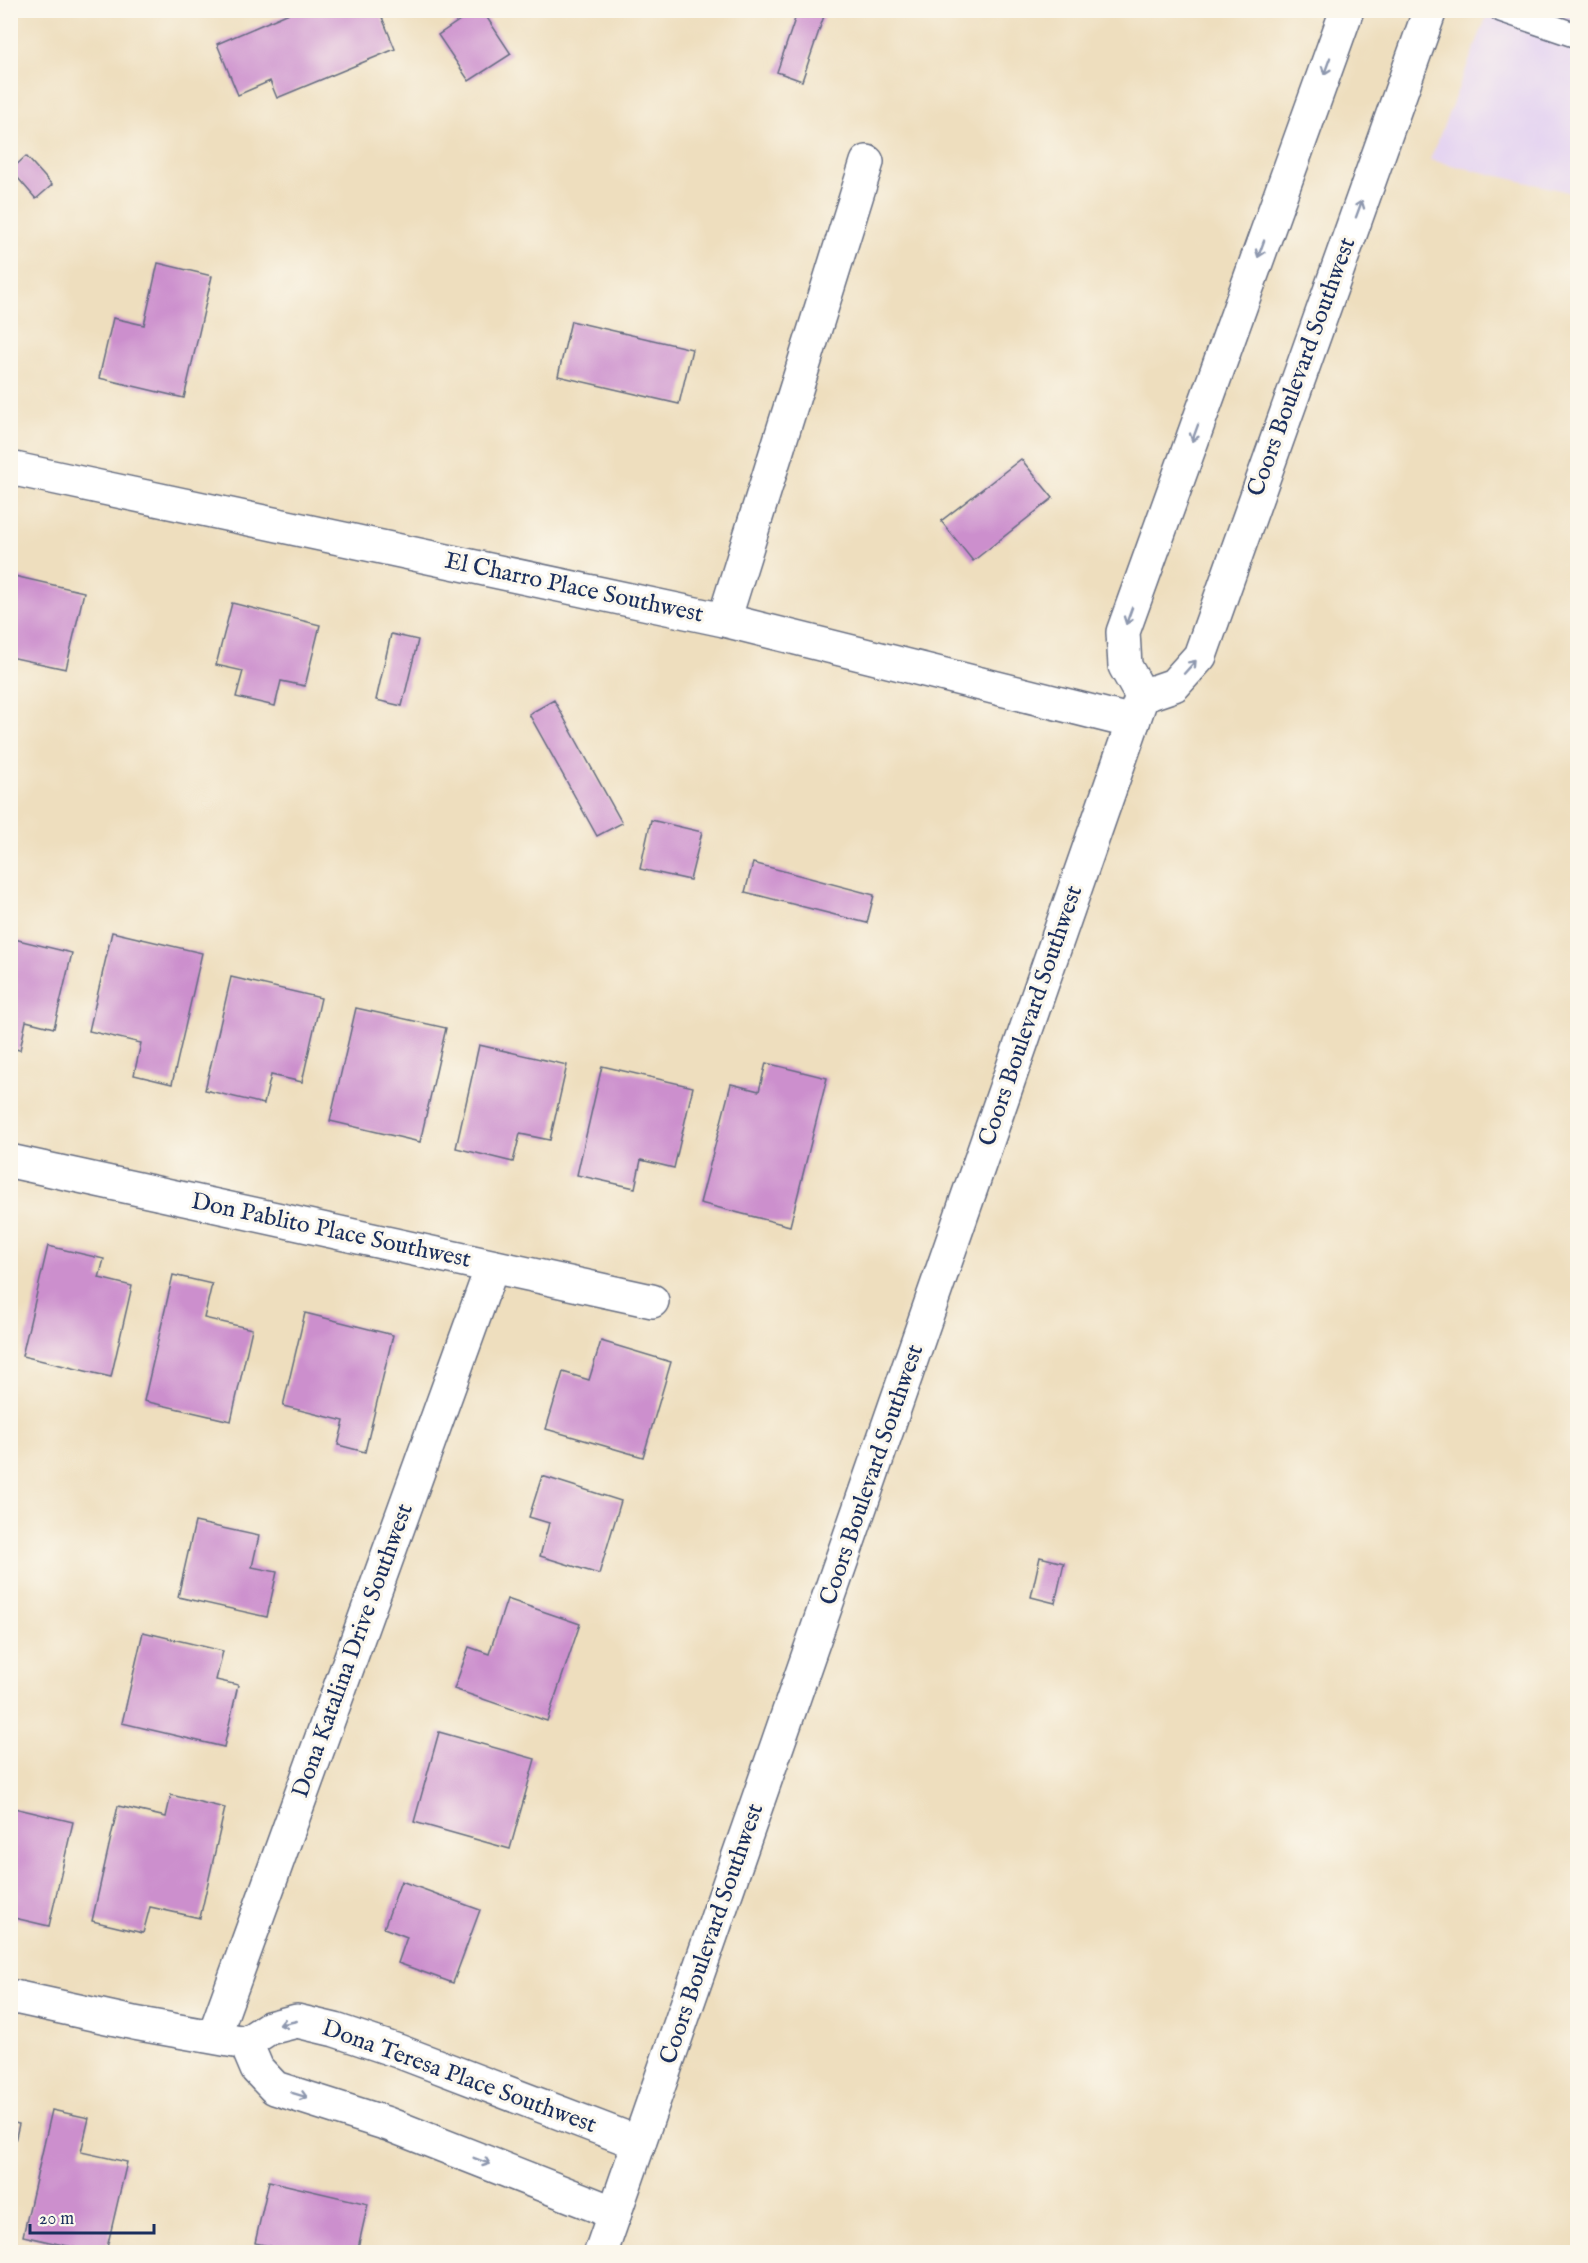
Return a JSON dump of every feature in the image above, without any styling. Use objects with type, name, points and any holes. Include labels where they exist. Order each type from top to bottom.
[{"type":"street","points":[[1138,709],[1125,666],[1123,632],[1347,10]]},
{"type":"street","name":"Coors Boulevard Southwest","points":[[601,2253],[1138,709],[1174,685],[1200,656],[1430,10]]},
{"type":"street","points":[[724,620],[867,162]]},
{"type":"street","name":"El Charro Place Southwest","points":[[10,468],[1138,709]]},
{"type":"street","name":"Don Pablito Place Southwest","points":[[10,1161],[652,1301]]},
{"type":"street","name":"Dona Katalina Drive Southwest","points":[[214,2036],[492,1267]]},
{"type":"street","points":[[10,1995],[134,2023],[246,2043],[257,2070],[275,2088],[388,2124],[615,2213]]},
{"type":"street","name":"Dona Teresa Place Southwest","points":[[246,2043],[269,2028],[297,2021],[334,2030],[398,2051],[639,2143]]},
{"type":"lane","points":[[1502,10],[1578,36]]},
{"type":"shaded area","points":[[1489,11],[1577,11],[1577,194],[1430,160]]},
{"type":"building","points":[[296,10],[379,10],[395,49],[277,98],[270,81],[238,95],[217,44]]},
{"type":"building","points":[[475,10],[482,10],[511,54],[469,81],[438,35]]},
{"type":"building","points":[[798,10],[826,10],[802,81],[777,72]]},
{"type":"building","points":[[26,156],[52,185],[36,199],[11,170]]},
{"type":"building","points":[[158,263],[212,276],[184,398],[99,378],[113,318],[144,325]]},
{"type":"building","points":[[571,321],[692,349],[679,404],[558,376]]},
{"type":"building","points":[[1021,459],[1053,498],[973,561],[941,521]]},
{"type":"building","points":[[10,575],[84,592],[66,669],[10,657]]},
{"type":"building","points":[[232,603],[320,625],[305,686],[281,681],[275,706],[236,697],[243,671],[216,665]]},
{"type":"building","points":[[391,634],[418,640],[402,706],[376,700]]},
{"type":"building","points":[[554,700],[622,823],[597,836],[529,714]]},
{"type":"building","points":[[651,820],[702,832],[690,880],[640,869]]},
{"type":"building","points":[[753,863],[874,895],[867,923],[745,892]]},
{"type":"building","points":[[112,932],[202,953],[172,1084],[134,1075],[141,1043],[89,1031]]},
{"type":"building","points":[[10,938],[72,953],[54,1028],[26,1021],[20,1050],[10,1048]]},
{"type":"building","points":[[231,977],[321,998],[302,1082],[271,1075],[264,1104],[205,1090]]},
{"type":"building","points":[[356,1008],[446,1028],[420,1142],[330,1121]]},
{"type":"building","points":[[479,1045],[567,1065],[550,1140],[520,1134],[513,1162],[456,1148]]},
{"type":"building","points":[[766,1063],[827,1078],[790,1226],[700,1203],[731,1084],[759,1091]]},
{"type":"building","points":[[602,1066],[693,1087],[674,1168],[641,1160],[635,1188],[577,1175]]},
{"type":"building","points":[[48,1246],[104,1259],[99,1278],[132,1286],[111,1377],[22,1356]]},
{"type":"building","points":[[173,1275],[212,1284],[204,1318],[252,1329],[231,1421],[144,1401]]},
{"type":"building","points":[[305,1313],[393,1335],[365,1452],[338,1445],[344,1421],[283,1406]]},
{"type":"building","points":[[601,1341],[671,1362],[643,1457],[546,1429],[563,1372],[589,1380]]},
{"type":"building","points":[[542,1476],[621,1501],[599,1574],[540,1556],[549,1523],[529,1517]]},
{"type":"building","points":[[195,1522],[259,1536],[252,1567],[277,1572],[267,1617],[178,1597]]},
{"type":"building","points":[[1040,1557],[1064,1563],[1055,1603],[1031,1597]]},
{"type":"building","points":[[507,1599],[580,1624],[547,1721],[454,1689],[469,1647],[489,1654]]},
{"type":"building","points":[[143,1632],[223,1651],[216,1680],[238,1685],[224,1747],[122,1723]]},
{"type":"building","points":[[439,1732],[535,1759],[510,1849],[414,1822]]},
{"type":"building","points":[[171,1795],[225,1808],[200,1918],[150,1907],[143,1933],[92,1921],[118,1806],[166,1817]]},
{"type":"building","points":[[10,1807],[73,1822],[49,1926],[10,1917]]},
{"type":"building","points":[[401,1881],[480,1910],[453,1983],[398,1963],[407,1937],[384,1928]]},
{"type":"building","points":[[52,2110],[89,2118],[81,2152],[127,2162],[106,2252],[94,2252],[23,2236]]},
{"type":"building","points":[[10,2122],[19,2124],[11,2158],[10,2158]]},
{"type":"building","points":[[269,2181],[368,2204],[357,2252],[296,2252],[255,2243]]}]
